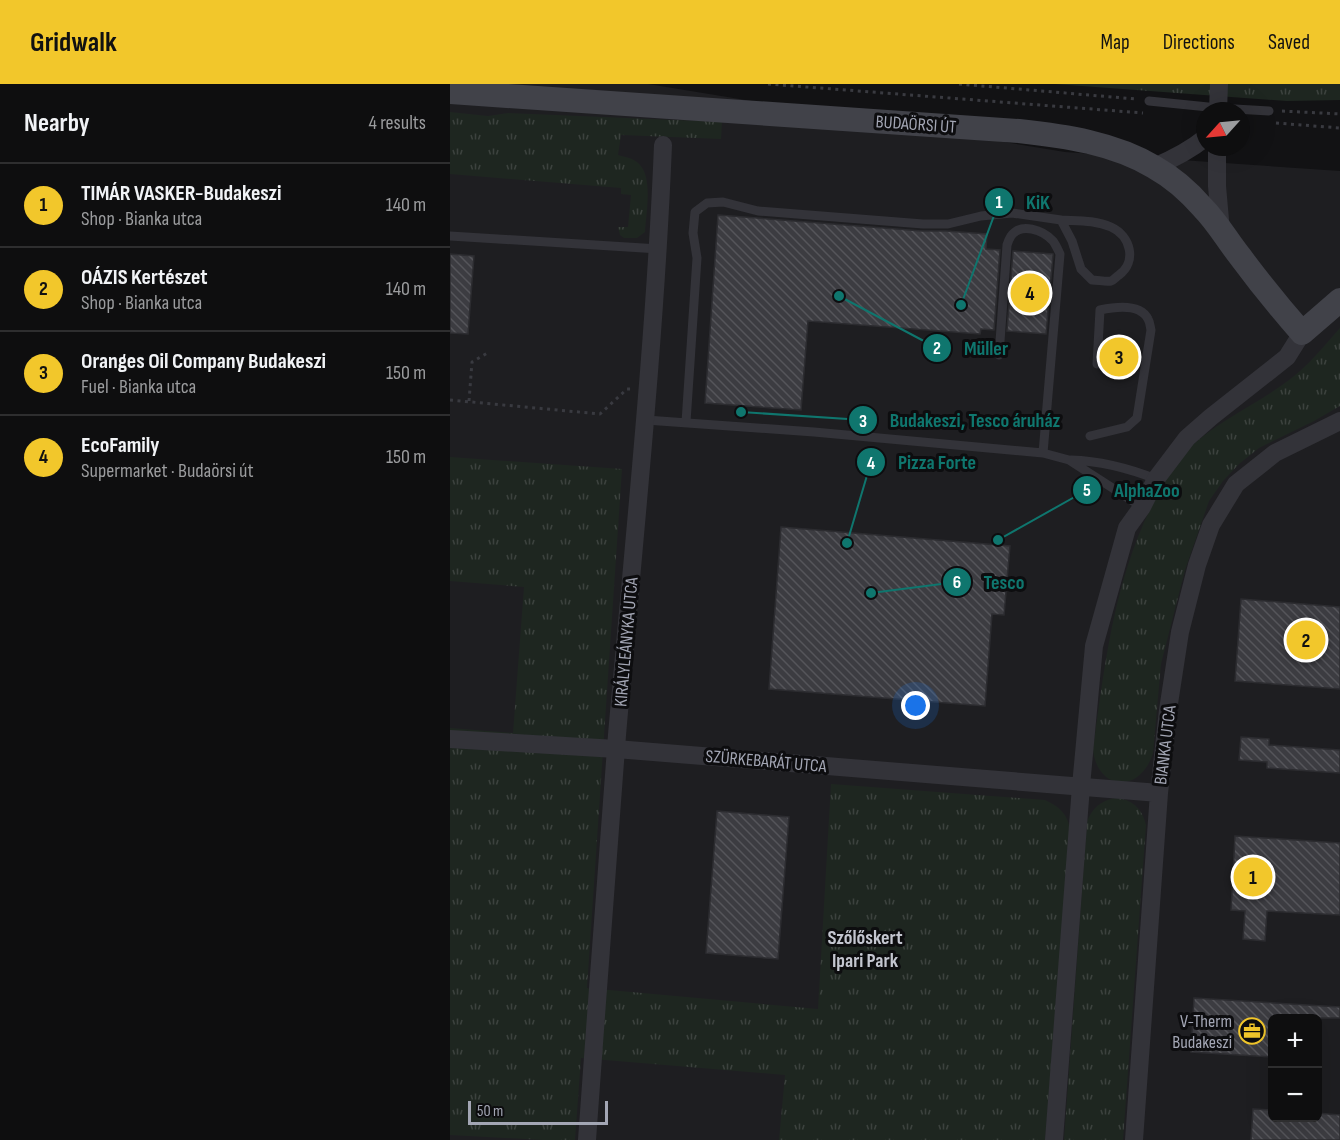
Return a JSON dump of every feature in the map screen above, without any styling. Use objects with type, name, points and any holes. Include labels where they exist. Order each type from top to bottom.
[{"type":"main road","name":"BUDAÖRSI ÚT","points":[[450,92],[494,89],[1037,133],[1092,142],[1122,152],[1154,167],[1180,186],[1204,208],[1277,306],[1302,333]]},
{"type":"main road","points":[[1302,333],[1340,300]]},
{"type":"street","points":[[1219,102],[1220,84]]},
{"type":"street","name":"KIRÁLYLEÁNYKA UTCA","points":[[586,1140],[616,749],[646,420],[659,249],[663,145]]},
{"type":"street","points":[[1154,167],[1196,146]]},
{"type":"street","points":[[1217,156],[1221,231]]},
{"type":"street","points":[[1054,1140],[1094,646],[1128,528],[1156,479],[1187,438],[1287,357],[1302,333]]},
{"type":"street","name":"BIANKA UTCA","points":[[1134,1140],[1159,793],[1180,632],[1197,565],[1211,525],[1236,484],[1275,453],[1340,421]]},
{"type":"street","name":"SZÜRKEBARÁT UTCA","points":[[450,739],[616,749],[1159,793]]},
{"type":"lane","points":[[1149,101],[1196,106]]},
{"type":"lane","points":[[1250,110],[1269,111]]},
{"type":"lane","points":[[686,422],[697,258],[693,233],[695,212],[707,202],[723,202],[758,211],[923,224],[948,224],[981,216],[1012,213],[1061,220],[1097,222],[1114,228],[1124,237],[1130,248],[1129,261],[1123,273],[1110,281],[1092,280],[1081,269],[1072,241],[1061,220]]},
{"type":"lane","points":[[999,355],[1007,245],[1011,235],[1021,229],[1032,228],[1044,233],[1060,254],[1043,453]]},
{"type":"lane","points":[[450,236],[659,249]]},
{"type":"lane","points":[[1090,436],[1127,427],[1137,418],[1150,330],[1148,318],[1139,310],[1117,306],[1100,310],[1097,364]]},
{"type":"lane","points":[[646,420],[803,431],[1043,453],[1068,460],[1088,461],[1130,469],[1156,479]]},
{"type":"lane","points":[[1068,460],[1142,507]]},
{"type":"path","points":[[768,84],[1146,113]]},
{"type":"path","points":[[959,84],[1149,101]]},
{"type":"path","points":[[1269,111],[1340,114]]},
{"type":"path","points":[[1274,123],[1340,128]]},
{"type":"path","points":[[469,402],[472,362],[489,352]]},
{"type":"path","points":[[450,400],[600,414],[627,389],[648,389]]},
{"type":"shaded area","points":[[450,84],[648,84],[1065,152],[1340,171],[1340,1140],[450,1140]]},
{"type":"green space","points":[[1055,84],[1340,84],[1340,100],[1287,101]]},
{"type":"green space","points":[[450,112],[488,116],[508,113],[722,122],[721,139],[621,135],[618,155],[635,161],[642,168],[646,176],[648,194],[645,232],[637,238],[624,238],[620,235],[618,227],[628,227],[631,195],[621,194],[621,188],[450,174]]},
{"type":"green space","points":[[1340,328],[1340,406],[1259,448],[1239,464],[1209,501],[1185,570],[1161,664],[1153,753],[1147,766],[1130,781],[1111,780],[1103,774],[1097,764],[1093,750],[1115,614],[1123,581],[1146,517],[1170,472],[1187,450],[1211,430],[1296,374],[1316,356]]},
{"type":"green space","points":[[450,457],[622,469],[587,988],[818,1009],[831,784],[1045,800],[1063,813],[1071,834],[1045,1140],[779,1140],[785,1075],[581,1058],[575,1140],[450,1135],[450,728],[513,733],[524,587],[450,581]]},
{"type":"green space","points":[[1115,798],[1131,802],[1139,809],[1146,825],[1123,1140],[1064,1140],[1087,821],[1098,806]]},
{"type":"building","points":[[718,215],[987,234],[986,249],[1000,250],[994,330],[981,329],[980,334],[808,321],[801,410],[705,403]]},
{"type":"building","points":[[1013,251],[1053,254],[1046,334],[1007,331]]},
{"type":"building","points":[[450,254],[474,256],[468,334],[450,333]]},
{"type":"building","points":[[781,527],[1010,546],[1004,615],[992,614],[985,706],[769,689]]},
{"type":"building","points":[[1241,599],[1340,607],[1340,689],[1235,681]]},
{"type":"building","points":[[1241,737],[1269,739],[1269,745],[1340,750],[1340,773],[1267,768],[1267,762],[1239,760]]},
{"type":"building","points":[[717,811],[789,817],[778,959],[706,953]]},
{"type":"building","points":[[1235,836],[1340,843],[1340,915],[1267,911],[1265,941],[1243,939],[1245,911],[1231,910]]},
{"type":"building","points":[[1194,998],[1340,1007],[1340,1018],[1322,1018],[1322,1014],[1268,1014],[1268,1057],[1191,1052]]},
{"type":"building","points":[[1253,1109],[1268,1110],[1268,1122],[1322,1122],[1322,1113],[1340,1115],[1340,1140],[1251,1140]]},
{"type":"place","name":"EcoFamily","points":[[1030,293]]},
{"type":"place","name":"Müller","points":[[839,296]]},
{"type":"place","name":"KiK","points":[[961,305]]},
{"type":"place","name":"Oranges Oil Company Budakeszi","points":[[1119,357]]},
{"type":"place","name":"Budakeszi, Tesco áruház","points":[[741,412]]},
{"type":"place","name":"AlphaZoo","points":[[998,540]]},
{"type":"place","name":"Pizza Forte","points":[[847,543]]},
{"type":"place","name":"Tesco","points":[[871,593]]},
{"type":"place","name":"OÁZIS Kertészet","points":[[1306,640]]},
{"type":"place","name":"TIMÁR VASKER-Budakeszi","points":[[1253,877]]},
{"type":"place","name":"V-Therm Budakeszi","points":[[1252,1031]]},
{"type":"district","name":"Szőlőskert Ipari Park","points":[[865,948]]}]
